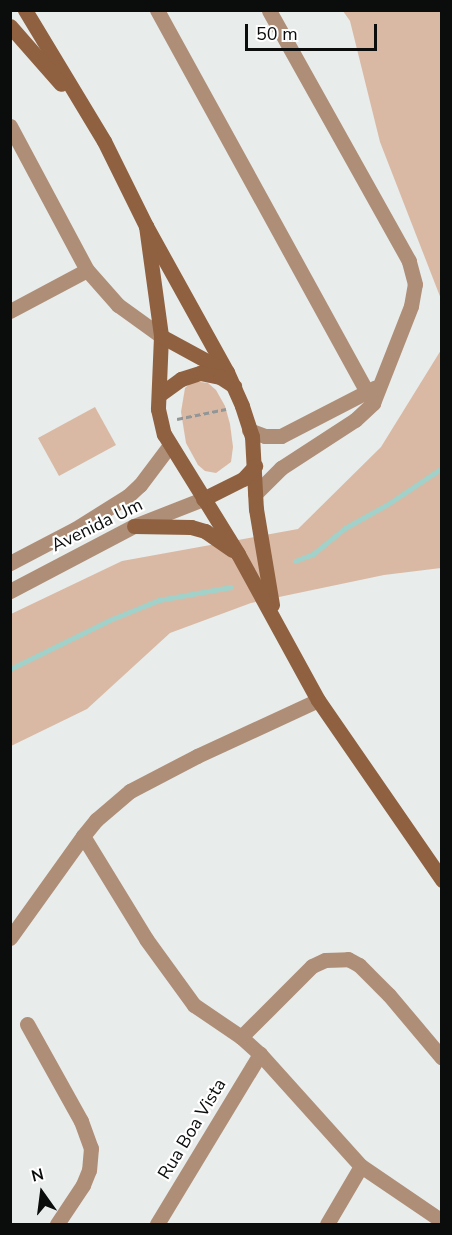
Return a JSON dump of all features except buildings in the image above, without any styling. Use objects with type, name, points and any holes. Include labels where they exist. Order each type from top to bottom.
[{"type":"main road","points":[[25,10],[120,170],[146,226],[234,386],[249,429],[255,466],[255,494],[262,556],[274,617]]},
{"type":"main road","points":[[10,26],[85,111]]},
{"type":"main road","points":[[146,226],[161,336],[160,423],[170,445],[274,617],[318,700],[441,880]]},
{"type":"main road","points":[[161,336],[227,372]]},
{"type":"main road","points":[[159,395],[182,379],[200,373],[220,377],[234,386]]},
{"type":"main road","points":[[203,499],[243,479],[255,466]]},
{"type":"main road","points":[[134,526],[191,527],[205,531],[238,554]]},
{"type":"street","points":[[157,10],[370,397]]},
{"type":"street","points":[[255,494],[281,468],[356,420],[370,397],[382,384],[411,306],[415,284],[409,261],[269,10]]},
{"type":"street","points":[[10,126],[87,270],[118,305],[161,336]]},
{"type":"street","points":[[10,311],[87,270]]},
{"type":"street","points":[[249,429],[265,436],[281,436],[370,397]]},
{"type":"street","points":[[10,563],[75,529],[128,496],[140,485],[170,445]]},
{"type":"street","name":"Avenida Um","points":[[10,591],[134,526],[203,499]]},
{"type":"street","points":[[10,938],[96,820],[130,791],[197,756],[318,700]]},
{"type":"street","points":[[83,836],[179,987],[204,1014],[241,1037],[260,1054],[362,1166],[441,1221]]},
{"type":"street","points":[[241,1037],[312,966],[325,960],[348,959],[359,966],[389,995],[441,1058]]},
{"type":"street","points":[[27,1024],[81,1121],[91,1148],[89,1170],[83,1185],[57,1224]]},
{"type":"street","name":"Rua Boa Vista","points":[[157,1224],[260,1054]]},
{"type":"street","points":[[327,1224],[362,1166]]},
{"type":"path","points":[[160,423],[242,406]]},
{"type":"shaded area","points":[[343,11],[441,11],[441,299],[380,142],[350,21]]},
{"type":"shaded area","points":[[441,350],[441,568],[384,575],[251,603],[170,633],[87,709],[11,746],[11,614],[122,561],[298,529],[381,447]]},
{"type":"shaded area","points":[[193,381],[208,383],[216,390],[225,406],[230,424],[233,447],[231,462],[216,473],[205,471],[198,465],[186,443],[181,412],[185,388]]},
{"type":"shaded area","points":[[95,407],[116,445],[59,476],[38,438]]},
{"type":"waterway","points":[[295,561],[313,554],[345,528],[388,504],[442,468]]},
{"type":"waterway","points":[[10,669],[112,619],[159,600],[231,587]]}]
